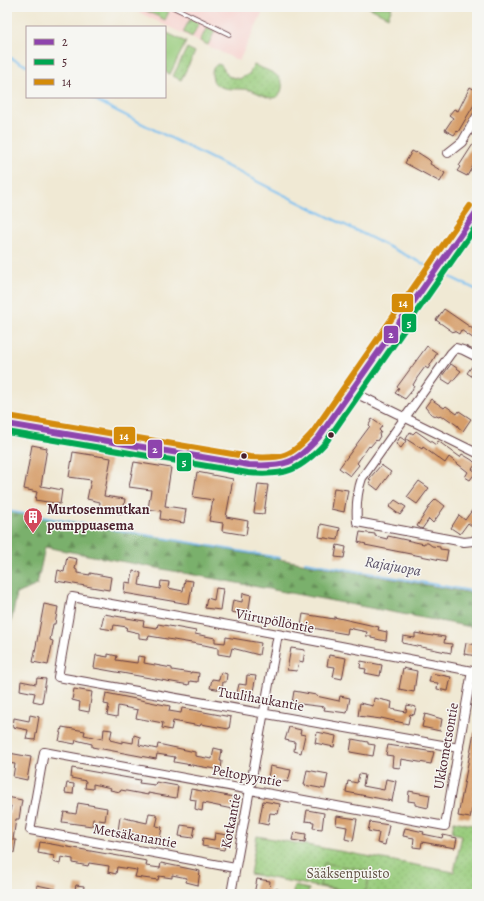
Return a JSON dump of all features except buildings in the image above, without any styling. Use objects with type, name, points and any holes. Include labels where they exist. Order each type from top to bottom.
[{"type":"street","points":[[448,153],[462,142],[477,116]]},
{"type":"street","points":[[7,424],[249,465],[269,467],[286,464],[305,453],[319,437],[477,211]]},
{"type":"street","points":[[477,357],[456,348],[451,353],[362,478],[359,486],[356,508],[357,522],[464,542],[473,541],[477,538]]},
{"type":"street","points":[[351,391],[405,416],[477,453]]},
{"type":"street","name":"Viirupöllöntie","points":[[58,677],[72,597],[472,671]]},
{"type":"street","name":"Kotkantie","points":[[231,894],[278,634]]},
{"type":"street","name":"Ukkometsontie","points":[[445,826],[472,671]]},
{"type":"street","name":"Tuulihaukantie","points":[[58,677],[459,748]]},
{"type":"street","name":"Peltopyyntie","points":[[30,830],[44,752],[445,826]]},
{"type":"street","name":"Metsäkanantie","points":[[30,830],[235,868]]},
{"type":"lane","points":[[173,7],[229,34]]},
{"type":"shaded area","points":[[128,7],[265,7],[239,61]]},
{"type":"green space","points":[[139,7],[160,7],[169,12],[165,20]]},
{"type":"green space","points":[[368,7],[392,7],[388,17]]},
{"type":"green space","points":[[190,19],[199,23],[192,37],[183,32]]},
{"type":"green space","points":[[207,27],[215,31],[208,45],[200,41]]},
{"type":"green space","points":[[166,32],[186,42],[170,74],[166,72]]},
{"type":"green space","points":[[187,48],[195,52],[181,80],[173,76]]},
{"type":"green space","points":[[218,64],[221,65],[228,76],[239,79],[249,74],[254,65],[268,70],[277,76],[282,83],[280,94],[273,98],[250,90],[226,88],[216,85],[213,80],[212,71]]},
{"type":"green space","points":[[7,511],[477,594],[477,628],[45,547],[37,585],[17,594],[7,641]]},
{"type":"green space","name":"Sääksenpuisto","points":[[454,821],[477,826],[477,894],[356,894],[250,874],[257,836],[454,872],[462,835],[452,833]]},
{"type":"green space","points":[[324,863],[370,871],[366,891],[363,891],[362,893],[320,886]]},
{"type":"green space","points":[[294,886],[309,889],[308,894],[293,894]]},
{"type":"waterway","points":[[7,56],[26,66]]},
{"type":"waterway","points":[[91,98],[430,267]]},
{"type":"waterway","points":[[450,277],[477,290]]},
{"type":"waterway","points":[[7,511],[280,558]]},
{"type":"waterway","name":"Rajajuopa","points":[[305,562],[477,592]]},
{"type":"transit line","name":"14","points":[[8,416],[250,457],[279,457],[286,455],[299,447],[313,432],[470,206]]},
{"type":"transit line","name":"2","points":[[7,424],[249,465],[272,465],[288,462],[303,453],[319,437],[477,211]]},
{"type":"transit line","name":"5","points":[[7,432],[248,473],[273,474],[292,470],[308,460],[326,442],[477,225]]},
{"type":"place","name":"Murtosenmutkan pumppuasema","points":[[33,534]]}]
